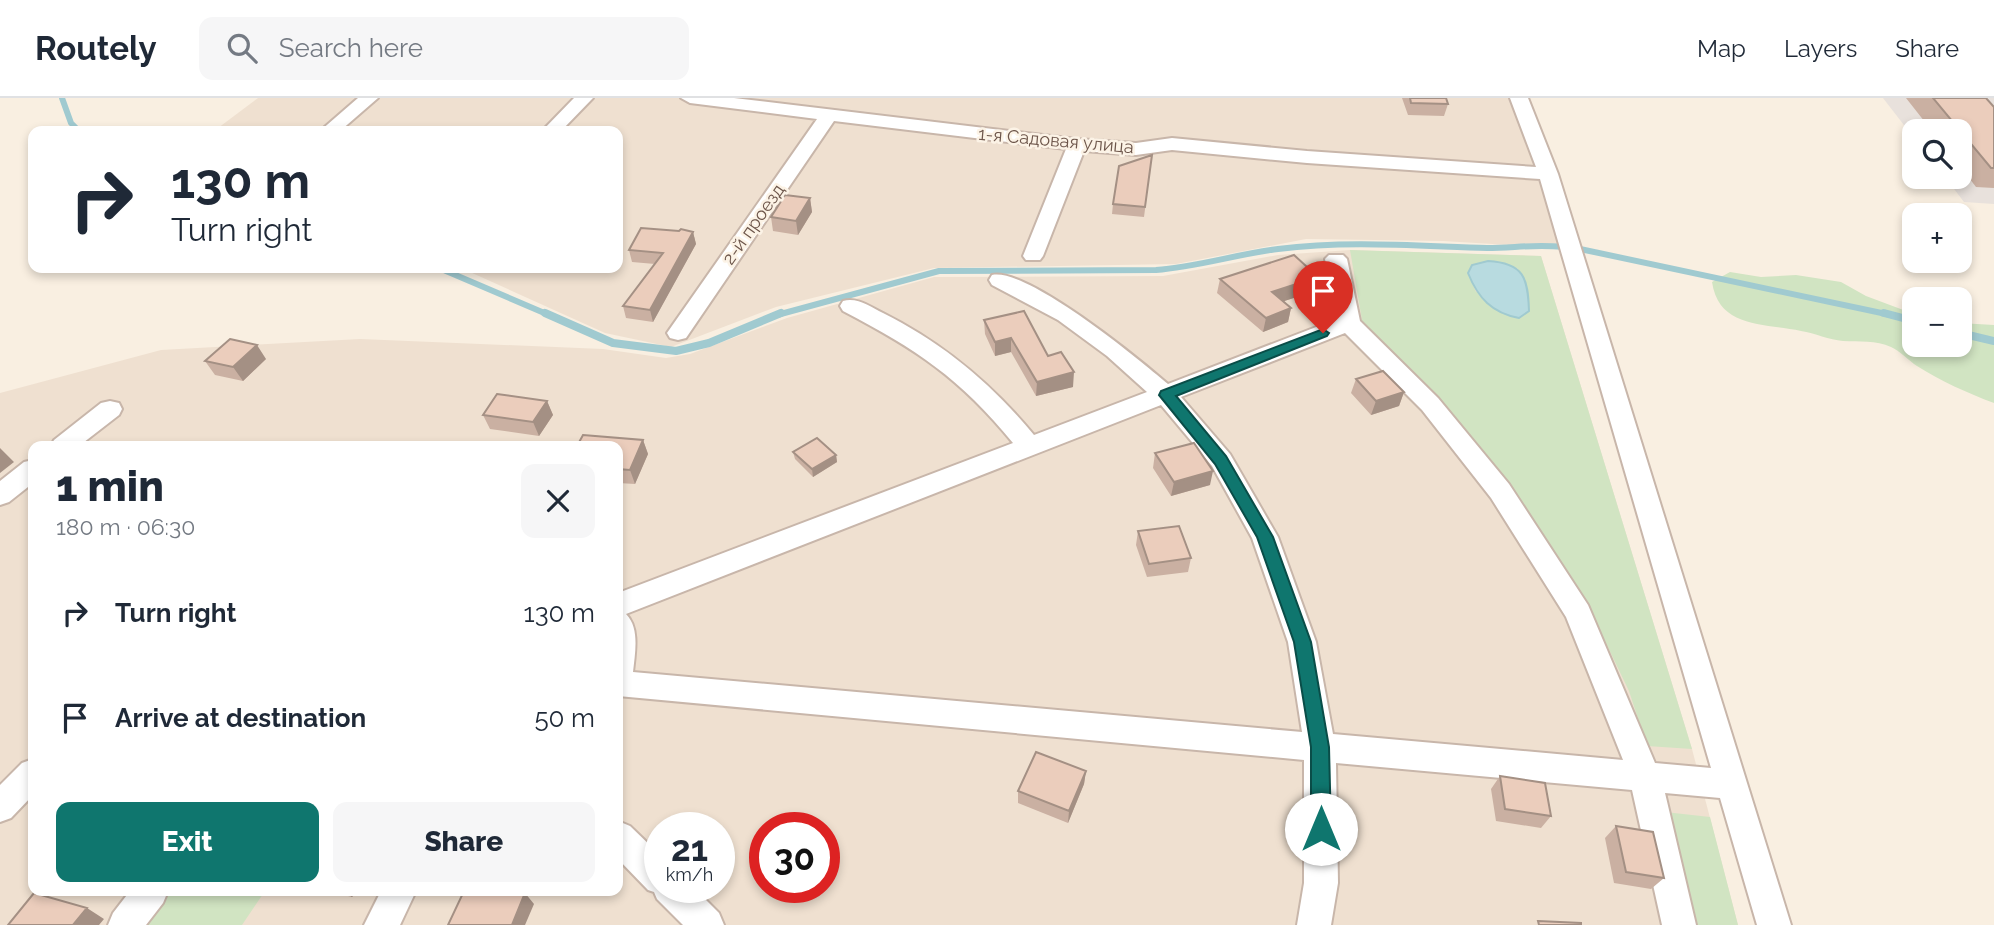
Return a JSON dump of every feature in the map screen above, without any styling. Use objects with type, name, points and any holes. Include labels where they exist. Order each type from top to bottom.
[{"type":"street","points":[[335,126],[369,98]]},
{"type":"street","points":[[556,126],[584,98]]},
{"type":"street","name":"1-я Садовая улица","points":[[690,98],[1077,145],[1136,149],[1172,144],[1307,157],[1548,174]]},
{"type":"street","points":[[1519,98],[1548,174],[1774,925]]},
{"type":"street","name":"2-й проезд","points":[[678,333],[829,115]]},
{"type":"street","points":[[1033,256],[1077,145]]},
{"type":"street","points":[[1336,259],[1349,323],[1430,404],[1500,491],[1578,613],[1644,777],[1679,925]]},
{"type":"street","points":[[1000,280],[1066,315],[1115,351],[1166,395],[1221,460],[1265,537],[1302,642],[1320,747],[1321,883],[1314,925]]},
{"type":"street","points":[[851,306],[917,340],[997,408],[1029,446]]},
{"type":"street","points":[[623,603],[1349,323]]},
{"type":"street","points":[[69,441],[110,409]]},
{"type":"street","points":[[0,495],[28,473]]},
{"type":"street","points":[[623,683],[1733,785]]},
{"type":"street","points":[[0,807],[28,778]]},
{"type":"street","points":[[623,841],[644,862]]},
{"type":"street","points":[[125,925],[147,896]]},
{"type":"street","points":[[381,925],[396,896]]},
{"type":"street","points":[[685,903],[707,925]]},
{"type":"shaded area","points":[[258,98],[1522,98],[1560,248],[1443,241],[1306,239],[1176,264],[934,268],[776,307],[671,347],[605,333],[472,273],[623,273],[623,126],[221,126]]},
{"type":"shaded area","points":[[1883,98],[1994,98],[1994,204],[1964,202],[1954,189],[1972,189],[1972,119],[1902,119],[1902,123]]},
{"type":"shaded area","points":[[1350,250],[1541,256],[1692,749],[1738,925],[0,925],[0,393],[161,350],[360,339],[603,349],[666,358],[690,354],[787,318],[934,277],[1163,276],[1278,255]]},
{"type":"green space","points":[[1350,250],[1541,256],[1692,749],[1647,746],[1629,691],[1590,610],[1363,326]],"holes":[[[1472,265],[1517,268],[1524,278],[1528,294],[1476,292],[1468,273]]]},
{"type":"green space","points":[[1730,272],[1761,277],[1796,275],[1841,282],[1866,296],[1902,310],[1902,355],[1894,349],[1873,342],[1838,340],[1746,321],[1724,308],[1716,297],[1712,282]]},
{"type":"green space","points":[[1972,324],[1994,325],[1994,403],[1964,391],[1905,357],[1972,357]]},
{"type":"green space","points":[[1665,812],[1710,817],[1738,925],[1692,925]]},
{"type":"green space","points":[[164,896],[262,896],[242,925],[143,925]]},
{"type":"water","points":[[1488,261],[1509,265],[1522,274],[1529,311],[1519,318],[1509,316],[1487,303],[1472,282],[1468,273],[1472,265]]},
{"type":"building","points":[[1410,98],[1446,98],[1448,104],[1411,103]]},
{"type":"building","points":[[1933,98],[1986,98],[1994,107],[1994,168],[1991,168],[1972,145],[1972,119],[1950,119]]},
{"type":"building","points":[[1152,155],[1145,207],[1113,204],[1119,166]]},
{"type":"building","points":[[785,195],[810,198],[796,221],[771,217]]},
{"type":"building","points":[[641,228],[693,232],[650,310],[623,306],[663,253],[629,250]]},
{"type":"building","points":[[1294,255],[1318,277],[1272,292],[1291,308],[1266,318],[1220,279]]},
{"type":"building","points":[[1024,311],[1048,356],[1061,352],[1074,372],[1037,382],[1011,338],[995,342],[984,320]]},
{"type":"building","points":[[230,339],[257,345],[233,367],[205,361]]},
{"type":"building","points":[[1383,371],[1404,392],[1376,401],[1356,379]]},
{"type":"building","points":[[497,394],[547,401],[533,422],[483,415]]},
{"type":"building","points":[[583,435],[643,440],[630,470],[623,469],[623,441],[580,441]]},
{"type":"building","points":[[817,438],[836,455],[812,469],[793,452]]},
{"type":"building","points":[[1194,443],[1213,471],[1174,482],[1155,453]]},
{"type":"building","points":[[1179,526],[1191,558],[1149,564],[1138,531]]},
{"type":"building","points":[[1036,752],[1086,771],[1069,811],[1018,791]]},
{"type":"building","points":[[1500,776],[1545,783],[1551,816],[1505,809]]},
{"type":"building","points":[[1616,826],[1653,832],[1664,878],[1626,872]]},
{"type":"building","points":[[32,896],[45,896],[87,908],[73,925],[8,925]]},
{"type":"building","points":[[462,896],[524,896],[512,925],[448,925]]},
{"type":"building","points":[[1538,921],[1581,923],[1581,925],[1539,925]]},
{"type":"waterway","points":[[62,98],[74,126]]},
{"type":"waterway","points":[[777,315],[939,271],[1156,270],[1304,246],[1382,244],[1487,248],[1562,247]]},
{"type":"waterway","points":[[1580,249],[1891,315]]},
{"type":"waterway","points":[[451,273],[549,315]]},
{"type":"waterway","points":[[545,313],[613,343],[676,351],[709,343],[781,313]]},
{"type":"waterway","points":[[1884,313],[1902,318]]},
{"type":"waterway","points":[[1972,336],[1994,341]]},
{"type":"route","points":[[1321,829],[1320,747],[1302,642],[1265,537],[1221,460],[1166,395],[1323,333]]}]
